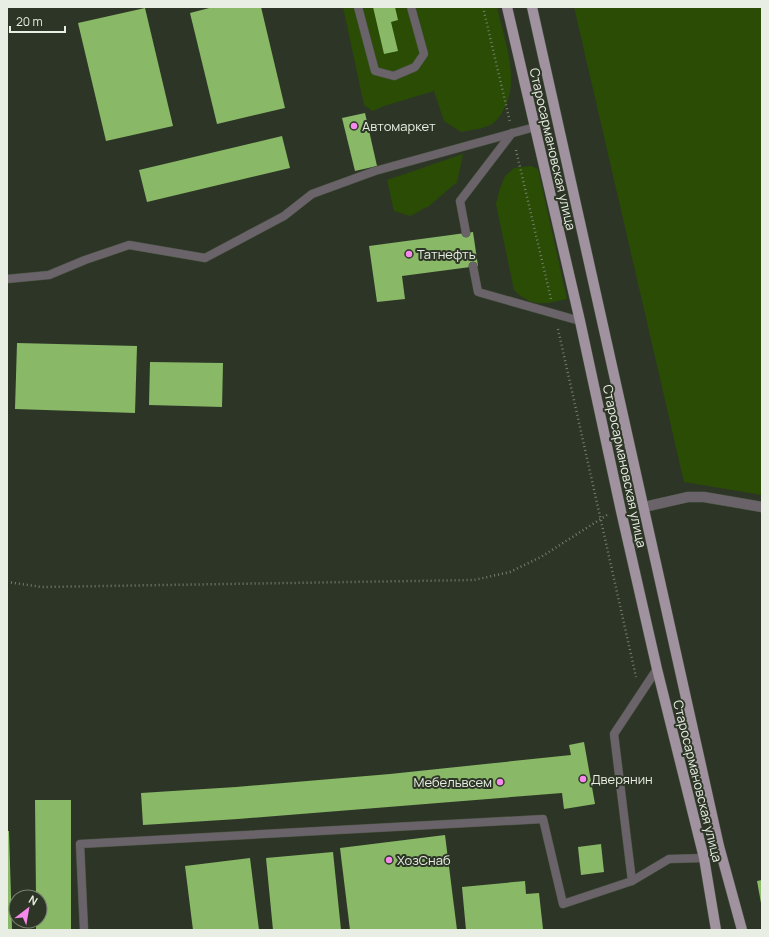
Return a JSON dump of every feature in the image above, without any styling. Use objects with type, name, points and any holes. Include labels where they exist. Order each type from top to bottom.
[{"type":"main road","name":"Старосармановская улица","points":[[507,7],[580,321],[657,669],[704,858],[716,930]]},
{"type":"main road","name":"Старосармановская улица","points":[[532,7],[719,846],[742,930]]},
{"type":"street","points":[[644,507],[688,497],[704,497],[762,507]]},
{"type":"lane","points":[[358,7],[375,71],[394,76],[415,67],[424,54],[413,8]]},
{"type":"lane","points":[[7,279],[49,275],[85,260],[128,245],[206,258],[284,216],[312,194],[375,171],[535,127]]},
{"type":"lane","points":[[466,233],[460,201],[512,133]]},
{"type":"lane","points":[[473,266],[478,292],[580,321]]},
{"type":"lane","points":[[632,881],[614,734],[657,669]]},
{"type":"lane","points":[[84,930],[80,844],[543,818],[563,904],[632,881],[669,859],[704,858]]},
{"type":"path","points":[[484,7],[555,314],[640,695]]},
{"type":"path","points":[[7,582],[42,587],[474,580],[510,572],[541,557],[600,518],[621,511]]},
{"type":"green space","points":[[343,7],[497,7],[507,46],[511,73],[511,87],[508,99],[501,115],[490,125],[461,132],[444,121],[434,91],[384,106],[373,111],[364,105]]},
{"type":"green space","points":[[574,7],[762,7],[762,495],[684,482]]},
{"type":"green space","points":[[463,154],[457,182],[429,206],[410,216],[394,211],[387,180]]},
{"type":"green space","points":[[531,166],[538,169],[567,299],[545,303],[533,302],[527,300],[514,290],[496,204],[505,176],[514,168]]},
{"type":"building","points":[[213,7],[261,7],[285,108],[217,124],[190,13]]},
{"type":"building","points":[[373,7],[395,7],[398,20],[391,22],[398,51],[384,54]]},
{"type":"building","points":[[145,8],[173,126],[106,141],[78,23]]},
{"type":"building","points":[[365,113],[377,166],[355,171],[342,118]]},
{"type":"building","points":[[282,136],[290,168],[147,202],[139,170]]},
{"type":"building","points":[[473,232],[478,266],[402,276],[405,299],[377,302],[369,246]]},
{"type":"building","points":[[17,343],[137,346],[135,413],[15,409]]},
{"type":"building","points":[[150,362],[223,363],[222,407],[149,405]]},
{"type":"building","points":[[584,742],[595,804],[564,809],[562,793],[238,819],[143,825],[141,793],[236,787],[390,774],[571,755],[569,745]]},
{"type":"building","points":[[35,800],[71,800],[71,930],[36,930],[48,929],[48,889],[36,889]]},
{"type":"building","points":[[7,831],[9,831],[11,889],[8,889],[8,929],[12,930],[7,930]]},
{"type":"building","points":[[445,835],[457,930],[350,930],[340,848]]},
{"type":"building","points":[[601,844],[604,872],[581,875],[578,847]]},
{"type":"building","points":[[333,852],[341,930],[273,930],[266,858]]},
{"type":"building","points":[[250,858],[259,930],[193,930],[185,866]]},
{"type":"building","points":[[762,880],[762,903],[761,903],[757,881]]},
{"type":"building","points":[[525,881],[526,894],[539,893],[542,930],[466,930],[462,887]]},
{"type":"place","name":"Автомаркет","points":[[354,126]]},
{"type":"place","name":"Татнефть","points":[[409,254]]},
{"type":"place","name":"Дверянин","points":[[583,779]]},
{"type":"place","name":"Мебельвсем","points":[[500,782]]},
{"type":"place","name":"ХозCнаб","points":[[389,860]]}]
